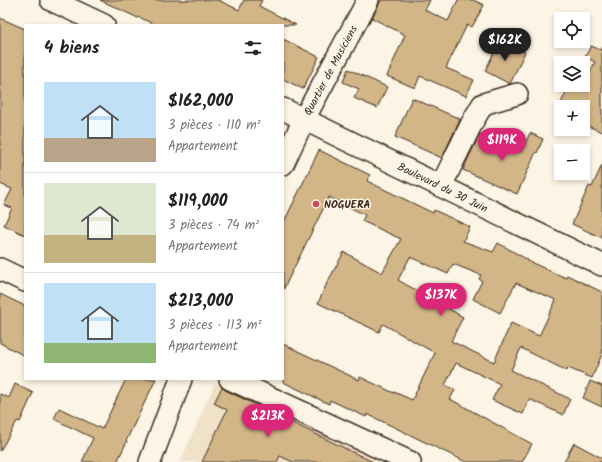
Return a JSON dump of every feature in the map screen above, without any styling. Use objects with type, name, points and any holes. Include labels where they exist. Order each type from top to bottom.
[{"type":"street","points":[[51,0],[102,24]]},
{"type":"street","name":"Quartier de Musiciens","points":[[284,162],[304,119],[368,0]]},
{"type":"street","points":[[440,186],[483,104],[517,94]]},
{"type":"street","name":"Boulevard du 30 Juin","points":[[284,109],[602,265]]},
{"type":"street","points":[[0,269],[24,281]]},
{"type":"street","points":[[150,462],[181,380]]},
{"type":"street","points":[[232,380],[410,462]]},
{"type":"shaded area","points":[[215,383],[385,462],[180,462]]},
{"type":"building","points":[[100,0],[218,0],[239,10],[244,0],[262,0],[259,6],[296,25],[153,24],[139,17],[138,18]]},
{"type":"building","points":[[381,0],[430,0],[425,10],[448,21],[458,0],[473,0],[484,5],[472,27],[467,25],[446,68],[474,80],[466,96],[420,76],[415,88],[387,76],[405,35],[372,18]]},
{"type":"building","points":[[0,18],[24,29],[24,235],[4,225],[12,208],[4,205],[12,189],[0,184]]},
{"type":"building","points":[[284,40],[319,57],[303,89],[284,80]]},
{"type":"building","points":[[500,40],[525,52],[510,84],[485,71]]},
{"type":"building","points":[[591,46],[601,50],[602,47],[602,132],[590,127],[590,100],[562,100],[566,92],[590,92],[590,72],[595,62],[590,60],[590,56],[586,56]]},
{"type":"building","points":[[348,69],[387,87],[377,108],[354,98],[359,89],[343,82]]},
{"type":"building","points":[[412,98],[460,119],[442,158],[395,137]]},
{"type":"building","points":[[530,133],[543,139],[517,194],[463,170],[480,134],[521,152]]},
{"type":"building","points":[[319,150],[370,175],[367,181],[433,213],[434,210],[470,227],[463,241],[493,252],[498,243],[528,261],[566,278],[567,275],[602,292],[602,354],[592,378],[568,368],[567,371],[521,348],[511,370],[570,399],[563,415],[529,399],[523,414],[492,400],[500,384],[456,363],[445,385],[455,390],[450,399],[532,444],[522,462],[466,462],[367,414],[366,417],[330,400],[329,404],[283,382],[284,344],[359,380],[360,377],[412,400],[435,353],[383,324],[379,332],[318,303],[344,252],[382,273],[401,239],[362,221],[365,215],[329,197],[284,288],[284,222]],"holes":[[[410,257],[448,274],[453,264],[481,275],[479,279],[482,281],[473,299],[500,313],[516,283],[556,300],[539,336],[511,323],[494,362],[451,341],[463,317],[398,280]]]},
{"type":"building","points":[[602,165],[602,238],[572,224],[589,186],[592,187]]},
{"type":"building","points":[[0,294],[24,306],[24,355],[0,343]]},
{"type":"building","points":[[126,380],[156,380],[117,462],[82,462],[93,438],[54,419],[59,408],[102,429]]},
{"type":"building","points":[[590,381],[602,386],[602,407],[583,398]]},
{"type":"building","points":[[15,384],[33,393],[20,422],[17,421],[0,451],[0,394],[9,398]]},
{"type":"building","points":[[222,387],[225,390],[373,462],[293,462],[280,456],[277,462],[202,462],[227,410],[214,403]]},
{"type":"building","points":[[574,443],[602,458],[602,462],[564,462]]},
{"type":"place","name":"NOGUERA","points":[[316,204]]}]
